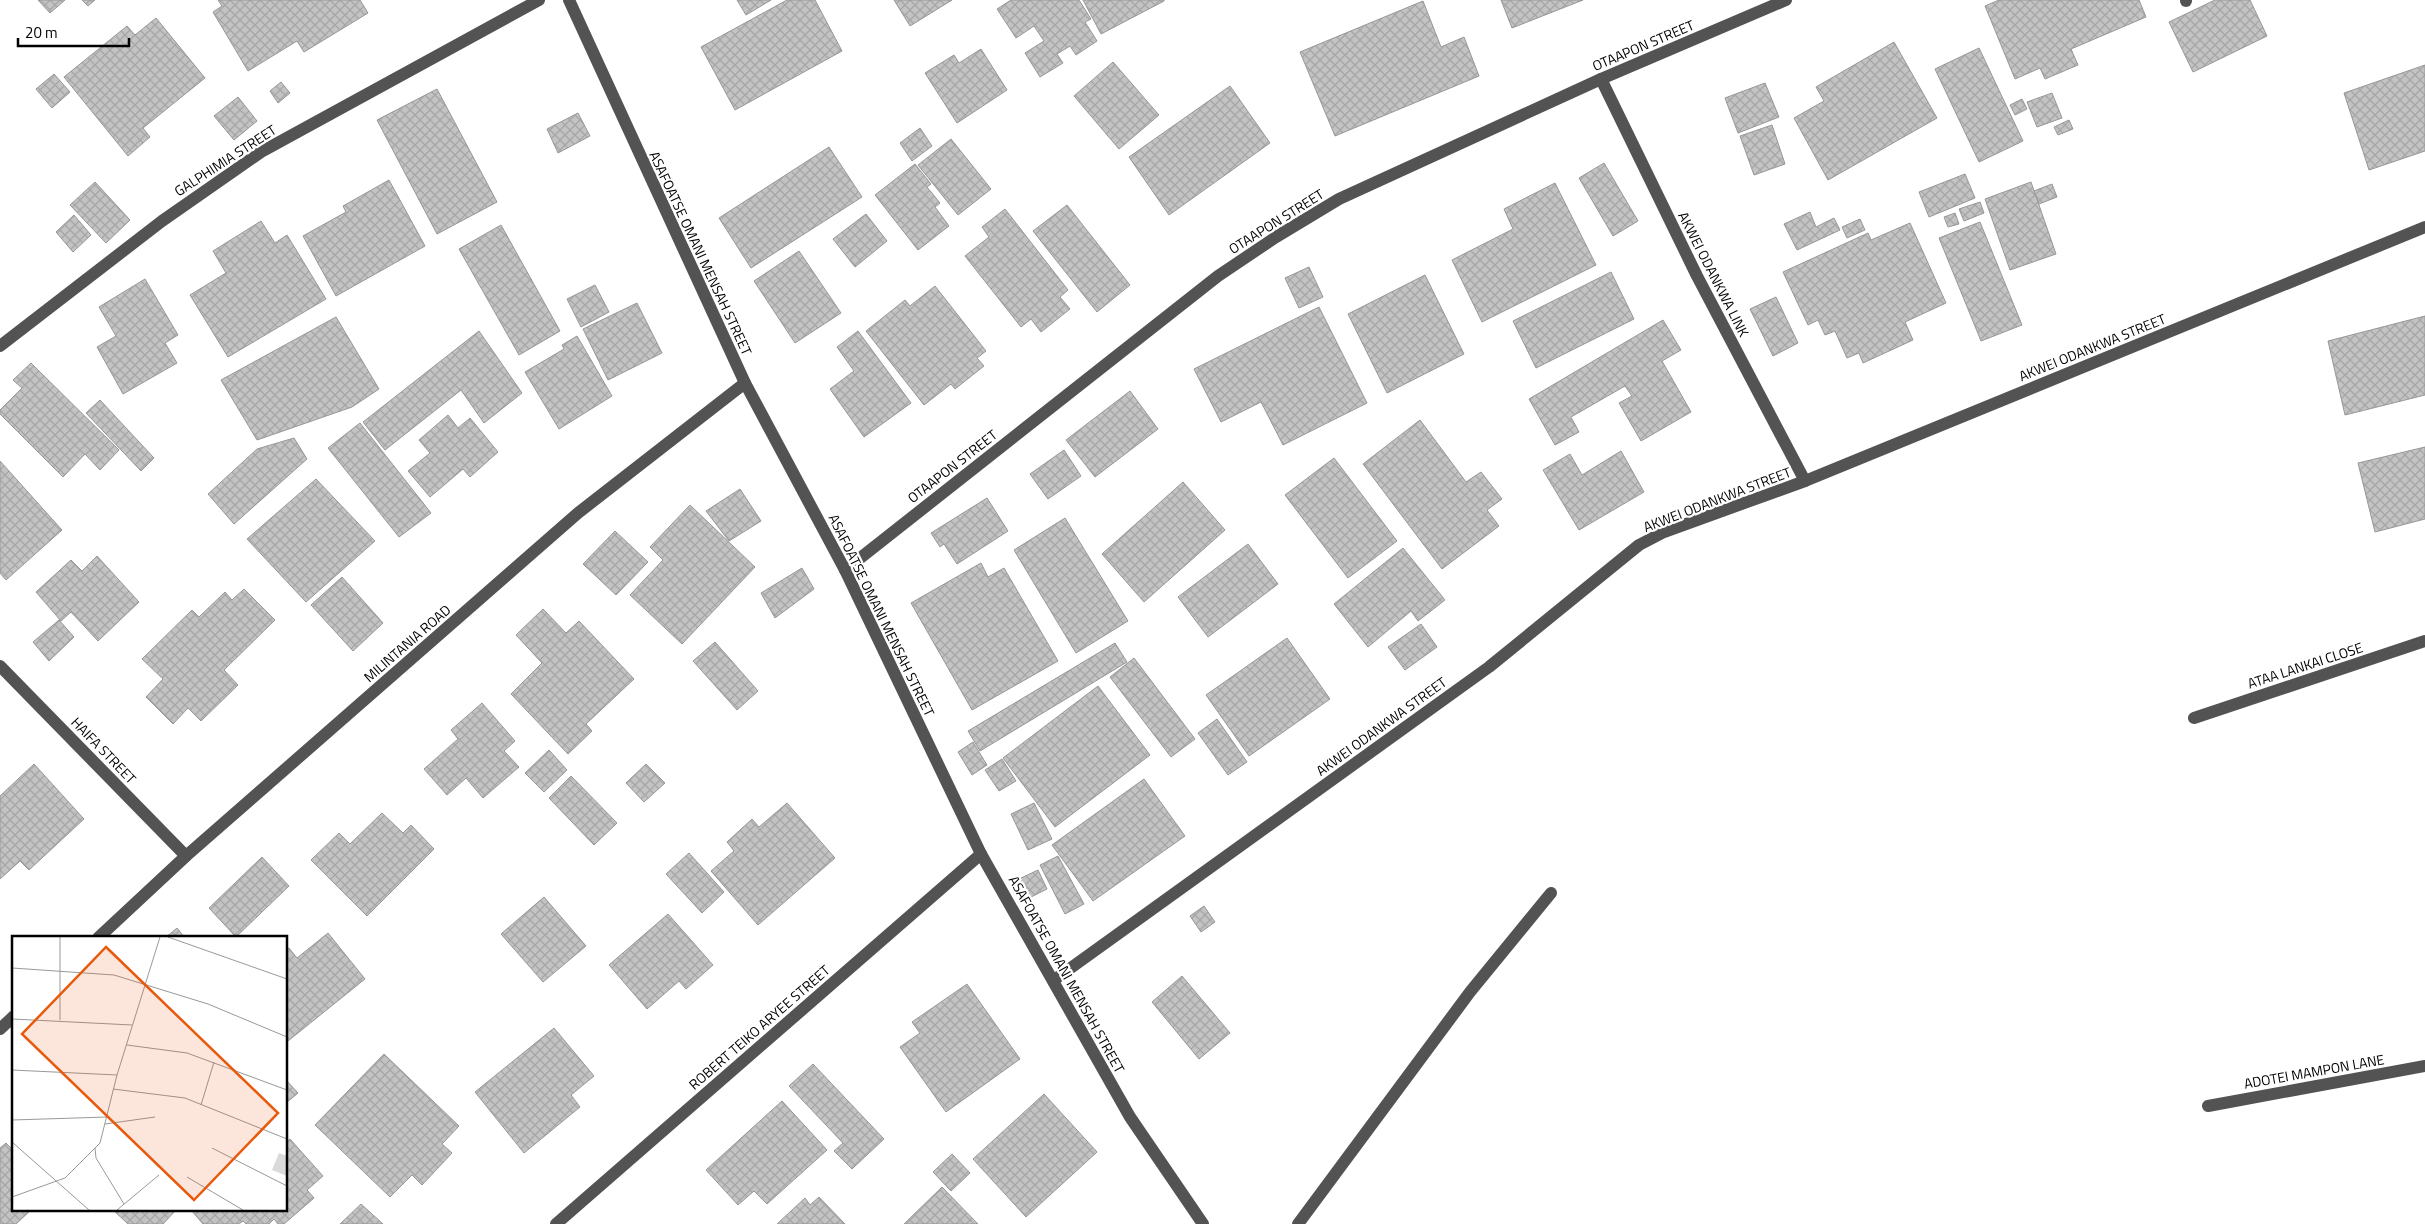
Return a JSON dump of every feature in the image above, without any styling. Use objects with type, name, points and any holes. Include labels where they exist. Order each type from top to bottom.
[{"type":"street","name":"GALPHIMIA STREET","points":[[0,346],[162,221],[261,152],[538,0]]},
{"type":"street","name":"ASAFOATSE OMANI MENSAH STREET","points":[[569,0],[745,382],[845,570],[981,854],[1130,1117],[1203,1224]]},
{"type":"street","name":"OTAAPON STREET","points":[[845,570],[1218,276],[1276,237],[1339,199],[1601,79],[1786,0]]},
{"type":"street","name":"AKWEI ODANKWA LINK","points":[[1601,79],[1697,276],[1805,480]]},
{"type":"street","name":"AKWEI ODANKWA STREET","points":[[1054,980],[1489,667],[1639,545],[1664,532],[1805,480],[2425,227]]},
{"type":"street","name":"MILINTANIA ROAD","points":[[100,936],[186,856],[578,513],[745,382]]},
{"type":"street","name":"ATAA LANKAI CLOSE","points":[[2194,718],[2425,641]]},
{"type":"street","name":"HAIFA STREET","points":[[0,666],[186,856]]},
{"type":"street","name":"ROBERT TEIKO ARYEE STREET","points":[[556,1224],[981,854]]},
{"type":"street","points":[[1298,1224],[1470,992],[1551,893]]},
{"type":"street","points":[[0,1029],[12,1018]]},
{"type":"street","name":"ADOTEI MAMPON LANE","points":[[2208,1106],[2425,1066]]},
{"type":"building","points":[[38,0],[65,0],[50,13]]},
{"type":"building","points":[[82,0],[95,0],[88,6]]},
{"type":"building","points":[[218,0],[360,0],[368,13],[304,52],[297,41],[248,71],[213,12],[222,6]]},
{"type":"building","points":[[737,0],[771,0],[746,15]]},
{"type":"building","points":[[787,0],[815,0],[842,51],[735,110],[701,47]]},
{"type":"building","points":[[894,0],[952,0],[910,26]]},
{"type":"building","points":[[1011,0],[1079,0],[1091,19],[1085,22],[1097,41],[1076,55],[1070,46],[1057,54],[1063,63],[1040,77],[1025,53],[1044,41],[1034,26],[1016,38],[997,9]]},
{"type":"building","points":[[1083,0],[1164,0],[1164,1],[1101,34]]},
{"type":"building","points":[[1501,0],[1583,0],[1512,28]]},
{"type":"building","points":[[1999,0],[2139,0],[2146,17],[2071,49],[2078,65],[2045,79],[2040,68],[2015,79],[1985,6]]},
{"type":"building","points":[[2215,0],[2250,0],[2267,36],[2193,72],[2169,22]]},
{"type":"building","points":[[1423,1],[1441,47],[1464,37],[1479,76],[1335,136],[1300,52]]},
{"type":"building","points":[[156,18],[205,78],[143,128],[150,137],[128,156],[64,77],[127,26],[135,35]]},
{"type":"building","points":[[1894,42],[1937,118],[1828,180],[1794,118],[1824,101],[1816,87]]},
{"type":"building","points":[[1979,48],[2023,141],[1979,162],[1935,69]]},
{"type":"building","points":[[981,49],[1007,90],[957,123],[925,73],[954,55],[959,63]]},
{"type":"building","points":[[1113,62],[1159,115],[1119,149],[1074,96]]},
{"type":"building","points":[[2425,65],[2425,151],[2369,170],[2344,93]]},
{"type":"building","points":[[54,74],[70,92],[52,108],[36,89]]},
{"type":"building","points":[[281,82],[290,93],[278,103],[270,91]]},
{"type":"building","points":[[1765,83],[1779,117],[1738,133],[1725,98]]},
{"type":"building","points":[[1230,86],[1270,143],[1169,215],[1129,157]]},
{"type":"building","points":[[437,89],[497,202],[437,234],[377,120]]},
{"type":"building","points":[[2052,93],[2062,118],[2037,127],[2027,102]]},
{"type":"building","points":[[238,97],[257,121],[234,140],[214,116]]},
{"type":"building","points":[[2022,99],[2027,109],[2015,115],[2010,105]]},
{"type":"building","points":[[578,113],[590,136],[558,153],[547,129]]},
{"type":"building","points":[[2069,120],[2073,129],[2058,135],[2054,127]]},
{"type":"building","points":[[1772,125],[1785,164],[1754,175],[1740,136]]},
{"type":"building","points":[[920,128],[932,146],[912,161],[900,143]]},
{"type":"building","points":[[951,139],[991,189],[958,215],[918,165]]},
{"type":"building","points":[[829,147],[862,197],[751,268],[719,218]]},
{"type":"building","points":[[1604,163],[1638,221],[1613,236],[1579,178]]},
{"type":"building","points":[[915,164],[931,184],[927,187],[940,203],[935,207],[949,226],[918,250],[875,195]]},
{"type":"building","points":[[1965,174],[1975,198],[1929,217],[1919,192]]},
{"type":"building","points":[[389,180],[425,246],[336,296],[303,236],[346,212],[343,206]]},
{"type":"building","points":[[95,182],[130,220],[106,243],[70,205]]},
{"type":"building","points":[[2031,182],[2056,254],[2010,270],[1985,199]]},
{"type":"building","points":[[1555,183],[1596,265],[1482,322],[1452,260],[1513,229],[1504,209]]},
{"type":"building","points":[[2052,184],[2057,197],[2039,204],[2034,191]]},
{"type":"building","points":[[1980,202],[1984,213],[1964,221],[1959,209]]},
{"type":"building","points":[[1067,205],[1130,285],[1097,312],[1033,231]]},
{"type":"building","points":[[1005,209],[1068,290],[1060,297],[1070,309],[1041,332],[1031,319],[1021,327],[965,256],[989,237],[982,227]]},
{"type":"building","points":[[1810,212],[1816,227],[1834,218],[1840,230],[1797,250],[1784,224]]},
{"type":"building","points":[[1955,213],[1959,224],[1948,227],[1944,217]]},
{"type":"building","points":[[866,214],[887,241],[855,267],[833,239]]},
{"type":"building","points":[[74,215],[91,235],[73,252],[56,232]]},
{"type":"building","points":[[1860,219],[1865,230],[1847,238],[1842,227]]},
{"type":"building","points":[[261,221],[275,243],[287,235],[326,299],[228,357],[190,295],[226,273],[213,251]]},
{"type":"building","points":[[1980,222],[2022,325],[1981,341],[1939,238]]},
{"type":"building","points":[[1910,223],[1946,303],[1905,322],[1913,340],[1863,363],[1859,353],[1847,358],[1835,331],[1825,335],[1818,320],[1808,325],[1783,272],[1868,233],[1871,240]]},
{"type":"building","points":[[501,225],[560,331],[519,355],[459,249]]},
{"type":"building","points":[[799,251],[841,313],[795,343],[754,281]]},
{"type":"building","points":[[1309,267],[1323,297],[1299,308],[1285,278]]},
{"type":"building","points":[[1611,272],[1634,319],[1536,368],[1513,321]]},
{"type":"building","points":[[1425,275],[1464,354],[1387,393],[1348,314]]},
{"type":"building","points":[[145,279],[178,335],[165,343],[177,363],[123,394],[97,347],[116,336],[99,307]]},
{"type":"building","points":[[595,285],[609,312],[581,327],[567,299]]},
{"type":"building","points":[[935,286],[986,351],[977,358],[984,366],[955,389],[951,384],[924,405],[866,331],[905,300],[910,306]]},
{"type":"building","points":[[1776,297],[1798,343],[1773,356],[1750,309]]},
{"type":"building","points":[[637,303],[662,353],[608,380],[583,329]]},
{"type":"building","points":[[1319,307],[1367,403],[1283,445],[1261,402],[1221,422],[1194,369]]},
{"type":"building","points":[[2425,316],[2425,395],[2345,415],[2328,341]]},
{"type":"building","points":[[336,317],[379,389],[352,407],[257,440],[221,380]]},
{"type":"building","points":[[1663,320],[1681,350],[1662,361],[1691,412],[1641,441],[1619,403],[1632,396],[1625,386],[1571,417],[1579,432],[1555,445],[1529,399]]},
{"type":"building","points":[[479,331],[522,393],[484,423],[461,390],[385,450],[363,422]]},
{"type":"building","points":[[858,331],[911,403],[864,437],[830,389],[854,371],[837,347]]},
{"type":"building","points":[[577,336],[612,396],[559,429],[525,372],[564,349],[562,345]]},
{"type":"building","points":[[31,363],[119,450],[100,470],[85,454],[63,477],[0,414],[0,410],[22,388],[13,380]]},
{"type":"building","points":[[1130,391],[1158,429],[1095,477],[1066,440]]},
{"type":"building","points":[[100,400],[154,458],[141,471],[86,413]]},
{"type":"building","points":[[448,415],[458,428],[470,418],[498,452],[470,477],[463,469],[430,497],[408,471],[430,453],[419,440]]},
{"type":"building","points":[[1420,420],[1466,482],[1481,472],[1502,499],[1487,510],[1499,526],[1442,569],[1363,464]]},
{"type":"building","points":[[360,423],[431,513],[399,537],[328,448]]},
{"type":"building","points":[[294,438],[307,459],[234,524],[208,494],[257,449]]},
{"type":"building","points":[[2425,447],[2425,519],[2375,532],[2358,463]]},
{"type":"building","points":[[1064,450],[1081,476],[1048,499],[1030,474]]},
{"type":"building","points":[[1621,451],[1644,492],[1579,530],[1543,470],[1570,454],[1582,475]]},
{"type":"building","points":[[1334,458],[1397,541],[1348,578],[1285,495]]},
{"type":"building","points":[[0,461],[62,530],[6,580],[0,573]]},
{"type":"building","points":[[316,479],[375,541],[306,602],[247,539]]},
{"type":"building","points":[[1183,482],[1225,530],[1144,602],[1102,554]]},
{"type":"building","points":[[740,489],[761,521],[729,541],[706,511]]},
{"type":"building","points":[[987,498],[1008,531],[957,564],[944,544],[940,547],[931,533]]},
{"type":"building","points":[[690,505],[755,567],[682,644],[630,595],[663,560],[650,547]]},
{"type":"building","points":[[1065,518],[1128,621],[1076,653],[1014,550]]},
{"type":"building","points":[[615,531],[648,562],[616,595],[583,564]]},
{"type":"building","points":[[1248,544],[1278,584],[1208,637],[1178,597]]},
{"type":"building","points":[[1403,548],[1445,600],[1418,621],[1411,611],[1368,647],[1334,604]]},
{"type":"building","points":[[97,556],[139,602],[98,641],[71,612],[61,621],[36,592],[71,560],[82,571]]},
{"type":"building","points":[[981,563],[988,577],[1004,568],[1058,661],[972,710],[911,603]]},
{"type":"building","points":[[802,568],[814,589],[775,618],[761,593]]},
{"type":"building","points":[[342,577],[383,623],[353,651],[311,605]]},
{"type":"building","points":[[244,589],[275,620],[224,670],[238,685],[201,721],[188,708],[173,724],[146,697],[163,679],[142,659],[192,610],[199,617],[225,592],[232,600]]},
{"type":"building","points":[[543,609],[566,633],[579,621],[634,679],[586,724],[592,731],[568,754],[511,694],[542,663],[516,635]]},
{"type":"building","points":[[59,620],[74,637],[49,661],[33,642]]},
{"type":"building","points":[[1421,624],[1437,647],[1405,670],[1388,647]]},
{"type":"building","points":[[1287,638],[1330,699],[1249,756],[1206,695]]},
{"type":"building","points":[[715,642],[758,691],[737,710],[693,661]]},
{"type":"building","points":[[1115,643],[1127,662],[980,751],[968,731]]},
{"type":"building","points":[[1134,658],[1195,739],[1171,757],[1110,677]]},
{"type":"building","points":[[1098,686],[1150,755],[1055,827],[1003,758]]},
{"type":"building","points":[[482,703],[515,741],[504,751],[519,767],[483,798],[466,778],[447,795],[424,769],[458,739],[451,730]]},
{"type":"building","points":[[1217,719],[1247,762],[1228,775],[1198,733]]},
{"type":"building","points":[[973,742],[987,765],[972,775],[958,752]]},
{"type":"building","points":[[549,750],[567,770],[544,792],[525,773]]},
{"type":"building","points":[[1002,759],[1016,781],[999,791],[985,770]]},
{"type":"building","points":[[34,764],[84,819],[29,870],[20,861],[0,879],[0,796]]},
{"type":"building","points":[[646,764],[665,783],[644,802],[626,783]]},
{"type":"building","points":[[571,776],[617,823],[594,845],[549,798]]},
{"type":"building","points":[[1144,779],[1185,836],[1093,901],[1052,845]]},
{"type":"building","points":[[787,803],[835,858],[758,925],[711,871],[734,851],[727,842],[752,819],[759,827]]},
{"type":"building","points":[[1034,803],[1052,839],[1028,850],[1011,814]]},
{"type":"building","points":[[382,813],[403,833],[411,825],[434,849],[367,916],[311,860],[339,833],[350,844]]},
{"type":"building","points":[[689,853],[724,892],[702,913],[666,874]]},
{"type":"building","points":[[1058,856],[1084,904],[1065,914],[1040,865]]},
{"type":"building","points":[[262,857],[289,886],[237,936],[209,908]]},
{"type":"building","points":[[1038,870],[1047,889],[1029,898],[1019,879]]},
{"type":"building","points":[[544,897],[586,946],[543,982],[501,934]]},
{"type":"building","points":[[1204,906],[1215,922],[1201,932],[1190,916]]},
{"type":"building","points":[[668,914],[713,965],[686,989],[679,981],[647,1009],[609,965]]},
{"type":"building","points":[[177,928],[183,936],[167,936]]},
{"type":"building","points":[[328,933],[365,979],[288,1041],[288,948],[297,958]]},
{"type":"building","points":[[1182,976],[1230,1033],[1199,1059],[1152,1002]]},
{"type":"building","points":[[967,984],[1020,1059],[946,1112],[900,1047],[920,1033],[912,1022]]},
{"type":"building","points":[[554,1028],[594,1076],[571,1095],[580,1107],[524,1153],[475,1092]]},
{"type":"building","points":[[384,1054],[459,1126],[442,1144],[452,1153],[422,1185],[412,1175],[390,1197],[315,1125]]},
{"type":"building","points":[[813,1064],[884,1139],[852,1169],[834,1151],[843,1143],[789,1086]]},
{"type":"building","points":[[288,1082],[298,1093],[288,1101]]},
{"type":"building","points":[[1044,1094],[1097,1152],[1026,1217],[973,1159]]},
{"type":"building","points":[[782,1101],[827,1150],[767,1204],[754,1191],[738,1205],[706,1170]]},
{"type":"building","points":[[290,1139],[323,1176],[307,1190],[314,1198],[284,1224],[278,1224],[274,1219],[269,1224],[246,1224],[243,1221],[239,1224],[203,1224],[193,1212],[288,1212],[288,1140]]},
{"type":"building","points":[[6,1143],[12,1149],[12,1212],[29,1212],[16,1224],[0,1224],[0,1148]]},
{"type":"building","points":[[952,1154],[970,1173],[951,1191],[933,1172]]},
{"type":"building","points":[[942,1187],[978,1224],[904,1224]]},
{"type":"building","points":[[819,1197],[845,1224],[777,1224],[805,1198],[810,1205]]},
{"type":"building","points":[[361,1204],[383,1224],[340,1224]]},
{"type":"building","points":[[115,1212],[174,1212],[163,1224],[128,1224]]}]
